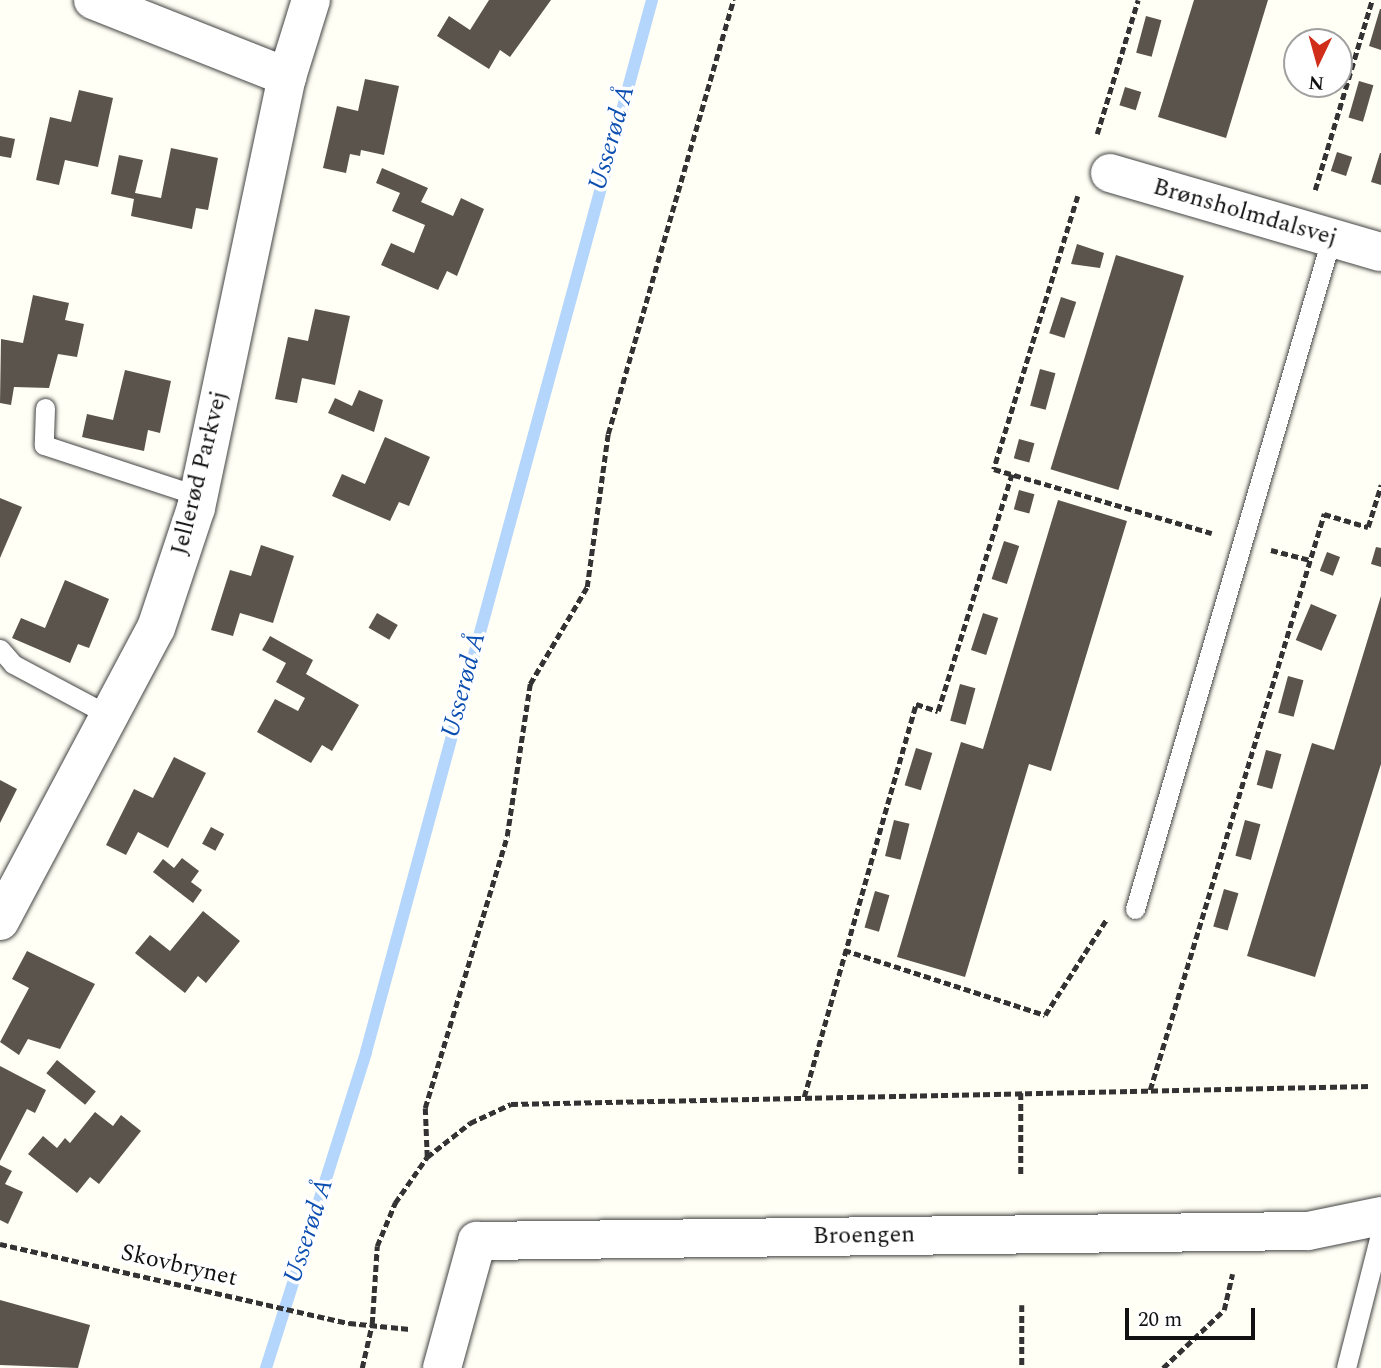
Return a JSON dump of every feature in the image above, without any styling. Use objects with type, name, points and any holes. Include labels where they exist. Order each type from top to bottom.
[{"type":"street","points":[[93,0],[287,77]]},
{"type":"street","name":"Jellerød Parkvej","points":[[1,916],[156,628],[199,496],[287,77],[311,0]]},
{"type":"street","name":"Brønsholmdalsvej","points":[[1098,171],[1381,252]]},
{"type":"street","name":"Broengen","points":[[442,1368],[477,1241],[1308,1231],[1381,1216]]},
{"type":"lane","points":[[1135,909],[1242,542],[1317,235]]},
{"type":"lane","points":[[45,408],[44,444],[199,496]]},
{"type":"lane","points":[[0,649],[13,664],[110,716]]},
{"type":"lane","points":[[1346,1368],[1381,1231]]},
{"type":"path","points":[[427,1157],[425,1108],[507,836],[530,684],[587,587],[608,434],[733,0]]},
{"type":"path","points":[[1138,0],[1098,171],[995,469],[1242,542]]},
{"type":"path","points":[[1317,235],[1373,0]]},
{"type":"path","points":[[804,1097],[916,704],[938,711],[1012,474]]},
{"type":"path","points":[[1150,1090],[1324,514],[1368,527],[1381,485]]},
{"type":"path","points":[[844,950],[1045,1014],[1102,921],[1135,909]]},
{"type":"path","points":[[362,1368],[372,1324],[377,1246],[395,1203],[427,1157],[470,1124],[510,1104],[1371,1086]]},
{"type":"path","points":[[1021,1093],[1021,1175]]},
{"type":"path","points":[[1163,1368],[1224,1310],[1242,1232]]},
{"type":"path","name":"Skovbrynet","points":[[0,1244],[349,1323],[372,1324]]},
{"type":"path","points":[[1023,1305],[1023,1368]]},
{"type":"building","points":[[489,0],[551,0],[510,57],[500,50],[489,69],[437,36],[449,16],[470,30]]},
{"type":"building","points":[[1194,0],[1268,0],[1226,138],[1158,117]]},
{"type":"building","points":[[1381,9],[1381,50],[1369,46]]},
{"type":"building","points":[[1146,16],[1161,20],[1152,57],[1136,53]]},
{"type":"building","points":[[365,79],[399,86],[384,155],[361,150],[360,156],[350,154],[346,173],[323,168],[337,106],[358,111]]},
{"type":"building","points":[[1359,81],[1373,85],[1363,122],[1349,118]]},
{"type":"building","points":[[1125,87],[1141,92],[1136,110],[1119,105]]},
{"type":"building","points":[[79,90],[113,98],[98,167],[65,160],[59,185],[36,180],[50,117],[71,122]]},
{"type":"building","points":[[0,136],[15,139],[11,158],[0,156]]},
{"type":"building","points":[[171,148],[218,158],[208,210],[196,208],[192,229],[131,216],[134,199],[111,194],[119,155],[143,160],[135,193],[161,198]]},
{"type":"building","points":[[1337,152],[1352,157],[1346,176],[1331,171]]},
{"type":"building","points":[[1381,153],[1381,185],[1371,182]]},
{"type":"building","points":[[382,168],[428,188],[421,202],[453,216],[461,198],[484,209],[457,276],[447,271],[438,290],[381,265],[391,243],[414,253],[425,225],[392,211],[400,193],[376,183]]},
{"type":"building","points":[[1077,244],[1104,253],[1100,268],[1071,264]]},
{"type":"building","points":[[1116,255],[1184,276],[1118,490],[1051,469]]},
{"type":"building","points":[[33,295],[69,303],[65,320],[84,324],[77,357],[58,354],[49,388],[14,387],[11,405],[0,403],[1,339],[23,343]]},
{"type":"building","points":[[1061,297],[1076,302],[1064,338],[1049,333]]},
{"type":"building","points":[[315,309],[350,316],[335,385],[302,378],[297,403],[275,399],[288,337],[308,341]]},
{"type":"building","points":[[1040,369],[1055,373],[1046,410],[1030,406]]},
{"type":"building","points":[[125,370],[171,381],[160,433],[148,430],[144,451],[82,437],[87,414],[113,420]]},
{"type":"building","points":[[359,390],[383,400],[374,432],[328,413],[335,398],[352,406]]},
{"type":"building","points":[[385,437],[430,457],[409,506],[399,502],[390,521],[332,496],[342,474],[365,484]]},
{"type":"building","points":[[1019,439],[1034,443],[1029,462],[1014,458]]},
{"type":"building","points":[[1019,490],[1034,494],[1029,513],[1014,509]]},
{"type":"building","points":[[0,498],[22,507],[0,558]]},
{"type":"building","points":[[1058,500],[1127,521],[1051,771],[1029,764],[965,977],[897,957],[961,742],[983,749]]},
{"type":"building","points":[[1004,541],[1019,546],[1007,584],[992,579]]},
{"type":"building","points":[[261,545],[294,556],[273,623],[240,613],[233,636],[211,630],[230,570],[251,576]]},
{"type":"building","points":[[1376,547],[1381,548],[1381,567],[1371,564]]},
{"type":"building","points":[[1327,552],[1340,557],[1333,576],[1320,571]]},
{"type":"building","points":[[65,580],[109,599],[89,648],[78,644],[70,663],[12,638],[21,618],[45,628]]},
{"type":"building","points":[[1381,596],[1381,764],[1315,977],[1247,956],[1312,743],[1334,750]]},
{"type":"building","points":[[1311,604],[1337,615],[1322,651],[1296,640]]},
{"type":"building","points":[[377,613],[398,625],[389,640],[368,628]]},
{"type":"building","points":[[983,613],[998,618],[986,655],[971,650]]},
{"type":"building","points":[[270,636],[313,660],[306,674],[359,705],[332,751],[322,745],[311,763],[257,732],[275,699],[298,711],[305,698],[276,682],[286,663],[262,650]]},
{"type":"building","points":[[1288,676],[1303,680],[1294,717],[1278,713]]},
{"type":"building","points":[[960,684],[975,688],[966,725],[950,721]]},
{"type":"building","points":[[916,748],[932,753],[921,790],[905,785]]},
{"type":"building","points":[[1266,750],[1281,754],[1272,789],[1257,785]]},
{"type":"building","points":[[174,757],[206,773],[168,848],[138,832],[126,855],[106,845],[134,789],[153,798]]},
{"type":"building","points":[[0,780],[17,789],[0,823]]},
{"type":"building","points":[[894,820],[910,824],[901,860],[885,856]]},
{"type":"building","points":[[1245,820],[1260,824],[1251,860],[1235,856]]},
{"type":"building","points":[[211,827],[224,834],[215,851],[202,844]]},
{"type":"building","points":[[182,858],[199,871],[191,882],[202,890],[193,903],[153,872],[163,859],[174,868]]},
{"type":"building","points":[[1224,889],[1238,893],[1228,931],[1213,926]]},
{"type":"building","points":[[875,891],[889,895],[879,932],[865,928]]},
{"type":"building","points":[[203,911],[240,941],[206,983],[198,976],[185,993],[135,953],[150,935],[170,951]]},
{"type":"building","points":[[27,951],[95,984],[60,1049],[28,1039],[19,1055],[0,1042],[29,988],[12,979]]},
{"type":"building","points":[[57,1060],[96,1091],[85,1105],[46,1073]]},
{"type":"building","points":[[0,1066],[46,1090],[35,1113],[27,1109],[0,1161]]},
{"type":"building","points":[[95,1112],[113,1126],[121,1115],[141,1131],[99,1184],[90,1177],[77,1193],[28,1154],[43,1136],[57,1148],[65,1138],[70,1143]]},
{"type":"building","points":[[0,1165],[12,1171],[5,1184],[23,1192],[8,1224],[0,1220]]},
{"type":"building","points":[[0,1300],[90,1325],[78,1368],[0,1365]]},
{"type":"waterway","name":"Usserød Å","points":[[266,1368],[366,1052],[652,0]]}]
